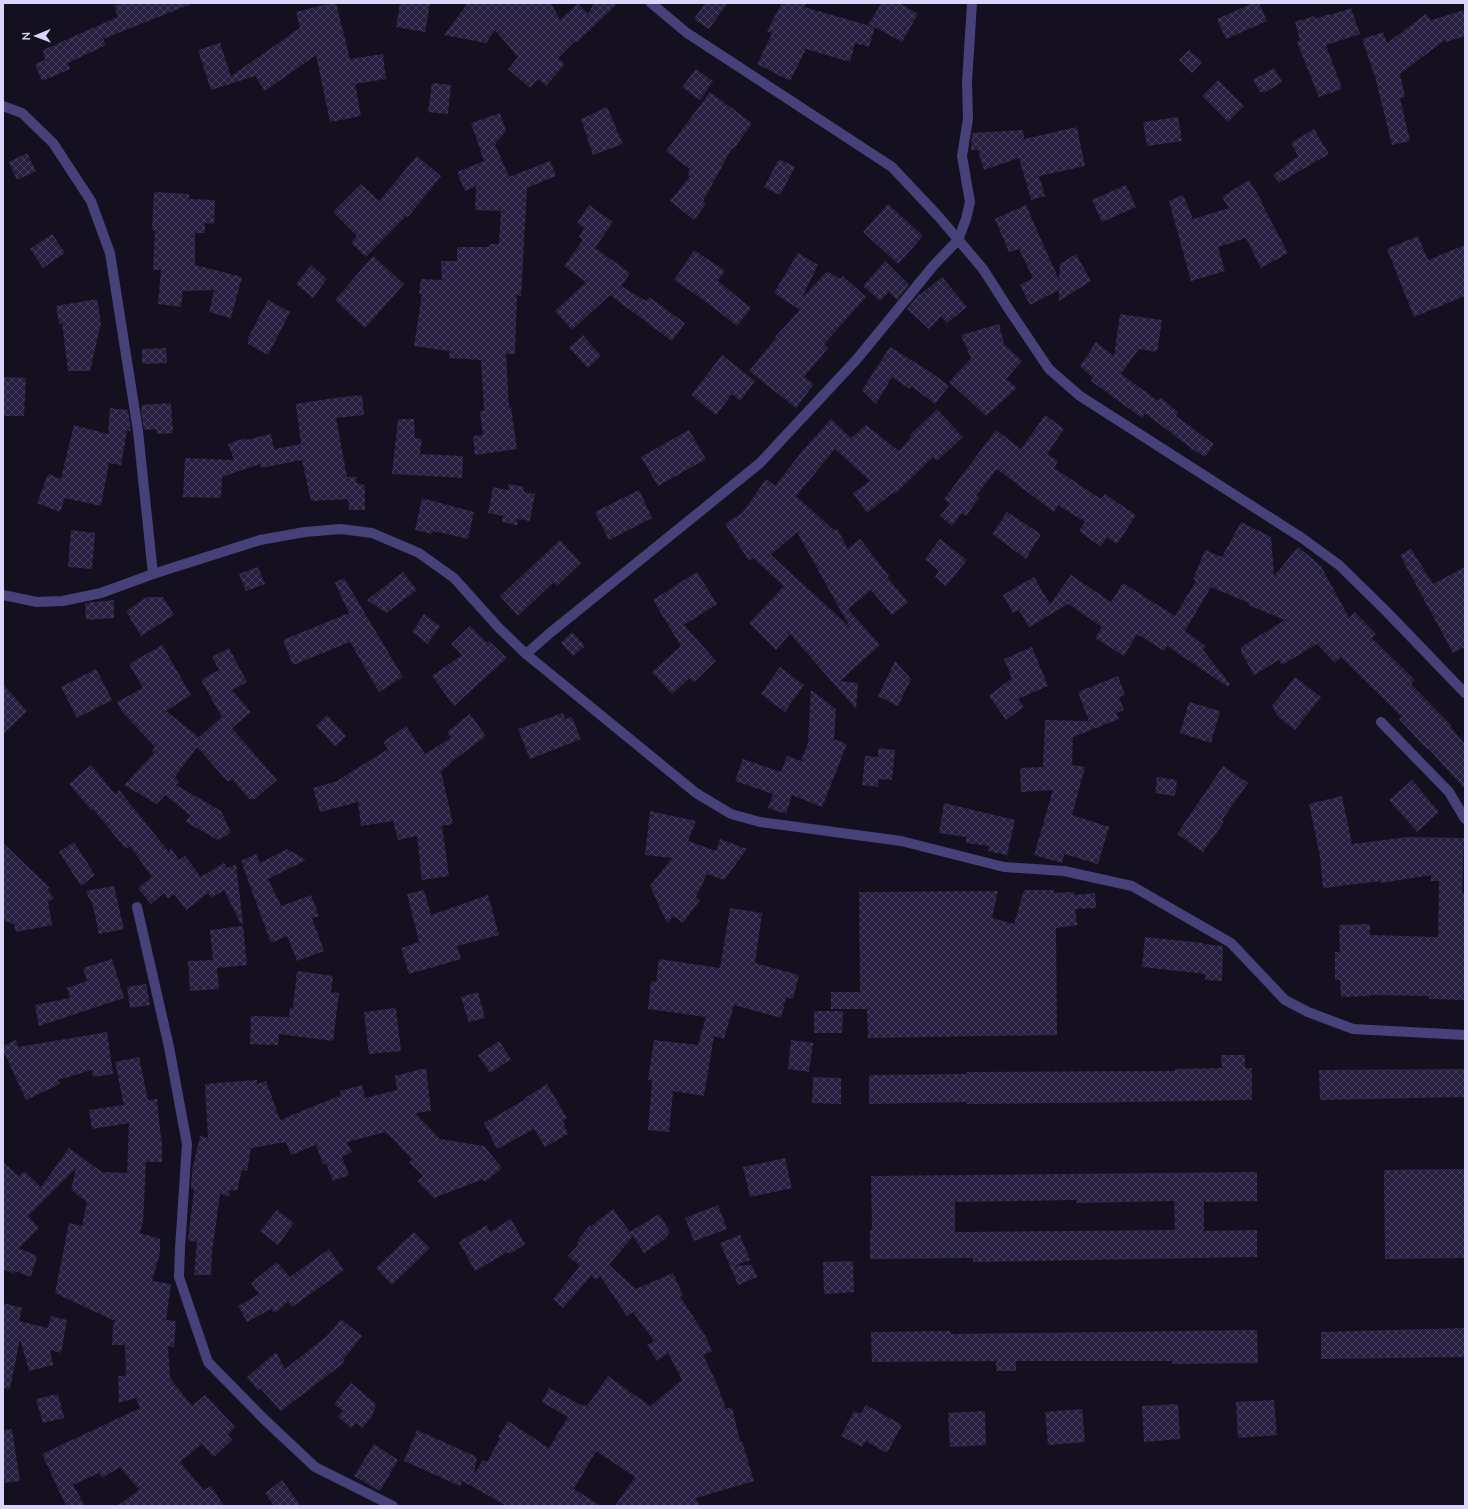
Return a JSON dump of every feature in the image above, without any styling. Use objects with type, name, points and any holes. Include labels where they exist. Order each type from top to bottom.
[{"type":"street","points":[[651,3],[687,33],[892,167],[939,217],[983,269],[1049,369],[1080,396],[1251,507],[1302,538],[1339,565],[1385,610],[1465,694]]},
{"type":"street","points":[[526,654],[760,463],[857,359],[934,265],[958,240],[966,219],[970,202],[962,156],[968,120],[967,82],[972,3]]},
{"type":"street","points":[[3,106],[22,113],[53,143],[91,201],[110,253],[138,431],[153,574]]},
{"type":"street","points":[[3,595],[37,602],[63,601],[101,593],[153,574],[260,540],[305,532],[341,528],[372,533],[420,553],[454,578],[499,628],[526,654],[696,793],[731,814],[760,822],[901,841],[1004,866],[1064,870],[1132,886],[1231,943],[1285,1000],[1308,1012],[1353,1029],[1465,1035]]},
{"type":"street","points":[[1381,722],[1449,792],[1465,819]]},
{"type":"street","points":[[137,907],[170,1047],[187,1144],[179,1277],[208,1362],[265,1420],[315,1467],[393,1506]]},
{"type":"building","points":[[123,3],[191,4],[103,39],[106,45],[68,63],[70,69],[42,81],[35,64],[45,60],[43,50],[118,17],[114,6]]},
{"type":"building","points":[[336,3],[350,59],[383,54],[386,79],[355,84],[361,116],[330,122],[316,55],[265,91],[255,76],[211,90],[198,50],[220,43],[231,76],[300,28],[296,12]]},
{"type":"building","points":[[400,3],[430,3],[425,32],[396,27]]},
{"type":"building","points":[[468,3],[551,3],[560,20],[578,3],[588,14],[594,3],[618,3],[558,58],[565,64],[546,86],[538,79],[530,88],[508,69],[518,57],[495,30],[486,43],[444,35]]},
{"type":"building","points":[[705,3],[728,3],[709,29],[694,19]]},
{"type":"building","points":[[782,3],[806,3],[804,7],[874,27],[868,24],[882,3],[899,3],[918,14],[902,42],[875,27],[869,47],[855,43],[850,62],[806,49],[790,81],[757,64],[772,34],[767,31]]},
{"type":"building","points":[[1253,3],[1259,3],[1267,21],[1226,39],[1217,19]]},
{"type":"building","points":[[1351,8],[1360,34],[1326,45],[1342,89],[1319,97],[1297,42],[1300,40],[1295,22],[1314,16],[1315,19]]},
{"type":"building","points":[[1465,10],[1465,36],[1446,42],[1446,39],[1400,74],[1405,97],[1400,98],[1410,141],[1392,145],[1376,80],[1362,39],[1383,32],[1387,43],[1426,14],[1431,20]]},
{"type":"building","points":[[1189,50],[1202,62],[1192,73],[1179,60]]},
{"type":"building","points":[[1274,68],[1282,82],[1266,92],[1260,92],[1253,80]]},
{"type":"building","points":[[696,69],[713,81],[700,100],[682,87]]},
{"type":"building","points":[[1218,80],[1244,106],[1228,122],[1202,96]]},
{"type":"building","points":[[432,83],[451,85],[448,114],[428,112]]},
{"type":"building","points":[[710,92],[752,123],[734,149],[732,148],[703,201],[706,204],[694,220],[670,201],[690,176],[687,174],[690,169],[666,151]]},
{"type":"building","points":[[607,107],[623,144],[593,155],[581,119]]},
{"type":"building","points":[[500,113],[506,131],[495,144],[509,177],[550,161],[556,176],[527,188],[521,296],[517,295],[515,354],[506,354],[509,407],[511,407],[517,449],[475,455],[473,436],[483,435],[480,411],[484,411],[481,360],[449,358],[449,351],[414,346],[422,294],[419,294],[421,279],[442,280],[441,261],[457,261],[457,247],[489,247],[490,244],[499,244],[501,211],[475,210],[476,186],[465,191],[457,172],[484,161],[471,123]]},
{"type":"building","points":[[1178,117],[1182,141],[1147,146],[1143,122]]},
{"type":"building","points":[[1077,127],[1085,166],[1039,176],[1045,196],[1031,200],[1019,158],[984,170],[978,150],[971,150],[972,133],[1023,130],[1024,139]]},
{"type":"building","points":[[1314,129],[1329,154],[1279,183],[1273,175],[1298,156],[1291,143]]},
{"type":"building","points":[[27,153],[36,171],[17,180],[9,162]]},
{"type":"building","points":[[417,156],[441,176],[408,217],[406,216],[366,257],[351,243],[357,236],[333,212],[361,184],[379,201]]},
{"type":"building","points":[[779,159],[795,167],[780,195],[764,187]]},
{"type":"building","points":[[1249,180],[1262,201],[1261,202],[1288,253],[1261,268],[1246,238],[1218,247],[1225,271],[1191,281],[1169,201],[1183,195],[1193,219],[1229,208],[1222,197]]},
{"type":"building","points":[[1126,185],[1136,207],[1102,222],[1092,200]]},
{"type":"building","points":[[154,192],[189,194],[189,199],[215,200],[214,224],[205,223],[205,233],[195,233],[195,265],[242,277],[231,318],[209,312],[214,290],[183,291],[181,307],[158,304],[161,270],[153,270],[155,231],[152,230]]},
{"type":"building","points":[[888,204],[923,236],[898,264],[863,232]]},
{"type":"building","points":[[589,205],[613,222],[595,248],[630,273],[621,286],[646,301],[649,297],[685,323],[672,341],[610,295],[572,330],[555,311],[586,282],[564,266],[583,240],[579,237],[584,228],[577,223]]},
{"type":"building","points":[[1026,205],[1059,280],[1060,264],[1076,254],[1091,281],[1059,301],[1059,290],[1030,305],[1020,285],[1033,278],[1019,249],[1009,252],[995,219]]},
{"type":"building","points":[[52,234],[65,253],[43,268],[30,249]]},
{"type":"building","points":[[1418,236],[1428,260],[1465,245],[1465,296],[1414,317],[1387,249]]},
{"type":"building","points":[[694,250],[725,271],[718,281],[751,308],[737,326],[705,301],[674,280]]},
{"type":"building","points":[[798,253],[818,265],[803,295],[804,296],[827,271],[840,279],[843,276],[866,297],[824,344],[828,348],[804,377],[814,384],[796,408],[749,371],[776,338],[775,337],[800,310],[774,293]]},
{"type":"building","points":[[373,256],[404,284],[365,328],[335,300]]},
{"type":"building","points":[[885,261],[909,285],[897,300],[889,292],[880,301],[863,286]]},
{"type":"building","points":[[311,265],[327,279],[313,298],[296,284]]},
{"type":"building","points":[[942,277],[967,307],[947,323],[941,316],[929,329],[907,309],[919,294],[920,295]]},
{"type":"building","points":[[97,299],[101,323],[90,371],[68,371],[62,323],[59,324],[56,306]]},
{"type":"building","points":[[268,300],[290,312],[268,355],[248,344],[248,338]]},
{"type":"building","points":[[1120,314],[1162,320],[1157,352],[1139,349],[1121,374],[1158,401],[1161,398],[1178,412],[1176,416],[1214,444],[1205,457],[1192,449],[1145,413],[1142,418],[1091,381],[1093,378],[1080,366],[1096,342],[1114,356]]},
{"type":"building","points":[[999,324],[1004,344],[1022,361],[1006,379],[1017,388],[986,416],[949,382],[971,358],[961,335]]},
{"type":"building","points":[[583,335],[601,356],[588,368],[569,348]]},
{"type":"building","points":[[890,347],[932,373],[949,386],[935,404],[911,386],[910,389],[892,377],[876,404],[862,390]]},
{"type":"building","points":[[166,348],[167,363],[142,364],[142,349]]},
{"type":"building","points":[[722,355],[755,381],[740,401],[732,394],[716,415],[691,395]]},
{"type":"building","points":[[3,377],[26,378],[24,416],[3,416]]},
{"type":"building","points":[[362,395],[364,415],[336,418],[347,477],[357,477],[356,483],[365,485],[365,510],[349,510],[348,499],[311,501],[302,460],[261,468],[260,464],[222,477],[221,498],[183,497],[185,458],[234,460],[228,444],[245,438],[246,440],[271,434],[274,449],[301,444],[296,404]]},
{"type":"building","points":[[171,403],[173,433],[157,434],[156,429],[144,430],[141,411],[142,405]]},
{"type":"building","points":[[110,408],[128,410],[131,431],[127,431],[121,465],[109,463],[101,506],[65,498],[60,512],[37,503],[48,474],[61,479],[74,425],[108,434]]},
{"type":"building","points":[[937,409],[963,437],[937,461],[933,457],[895,494],[894,492],[867,513],[853,493],[870,481],[835,449],[796,496],[834,530],[837,529],[848,549],[860,539],[889,576],[887,577],[908,602],[892,615],[871,590],[848,609],[880,645],[840,681],[858,683],[856,709],[790,634],[776,650],[749,623],[784,586],[753,558],[749,561],[725,524],[743,512],[766,479],[775,486],[804,449],[831,419],[851,438],[866,425],[899,451],[911,438],[909,436]],"holes":[[[797,532],[850,627],[771,555]]]},
{"type":"building","points":[[1045,415],[1064,429],[1047,454],[1058,461],[1054,468],[1101,499],[1105,494],[1136,515],[1117,544],[1107,537],[1101,547],[1079,531],[1085,522],[1058,505],[1054,512],[997,469],[976,496],[979,498],[966,516],[962,513],[952,526],[940,516],[950,504],[944,499],[996,430],[1021,449]]},
{"type":"building","points":[[398,419],[414,419],[415,438],[422,439],[420,454],[463,456],[462,478],[392,474]]},
{"type":"building","points":[[689,430],[706,459],[658,486],[641,457]]},
{"type":"building","points":[[509,484],[524,487],[524,492],[535,494],[530,521],[518,519],[517,525],[502,522],[503,516],[488,513],[493,487],[508,490]]},
{"type":"building","points":[[639,490],[652,518],[609,540],[595,512]]},
{"type":"building","points":[[422,498],[474,512],[468,539],[433,531],[432,534],[415,530]]},
{"type":"building","points":[[1007,512],[1041,534],[1026,559],[992,534]]},
{"type":"building","points":[[1241,522],[1271,537],[1274,576],[1298,547],[1321,566],[1349,618],[1355,612],[1376,634],[1372,638],[1415,680],[1411,684],[1451,725],[1450,727],[1465,744],[1465,789],[1428,748],[1427,749],[1399,719],[1402,717],[1341,657],[1335,663],[1317,644],[1282,665],[1279,660],[1254,675],[1241,652],[1241,647],[1285,620],[1248,605],[1249,603],[1211,587],[1185,631],[1206,646],[1203,650],[1230,684],[1228,687],[1167,646],[1164,651],[1137,634],[1124,656],[1095,638],[1102,627],[1068,604],[1029,627],[1019,610],[1013,613],[1003,595],[1034,577],[1050,604],[1071,575],[1111,602],[1123,583],[1175,616],[1196,581],[1193,579],[1205,550],[1222,557]]},
{"type":"building","points":[[71,530],[95,533],[92,569],[68,567]]},
{"type":"building","points":[[940,539],[967,560],[946,586],[935,577],[939,571],[925,559]]},
{"type":"building","points":[[560,540],[581,563],[557,586],[554,582],[518,616],[500,596]]},
{"type":"building","points":[[1411,549],[1433,584],[1465,567],[1465,647],[1453,653],[1400,555]]},
{"type":"building","points":[[258,567],[265,584],[246,591],[239,574]]},
{"type":"building","points":[[403,572],[417,590],[386,613],[367,600]]},
{"type":"building","points":[[697,572],[717,604],[684,625],[716,661],[694,682],[690,678],[672,694],[652,672],[681,646],[653,600]]},
{"type":"building","points":[[344,578],[403,677],[379,692],[350,642],[293,665],[283,640],[349,613],[335,583]]},
{"type":"building","points":[[147,597],[163,597],[174,615],[141,636],[126,611]]},
{"type":"building","points":[[114,600],[114,618],[86,620],[85,603]]},
{"type":"building","points":[[424,614],[440,626],[428,644],[412,632]]},
{"type":"building","points":[[470,626],[487,643],[489,641],[507,658],[454,706],[432,676],[462,655],[451,644]]},
{"type":"building","points":[[572,632],[585,646],[573,656],[561,643]]},
{"type":"building","points":[[162,645],[191,695],[166,711],[199,737],[222,717],[201,680],[219,670],[212,657],[229,648],[247,682],[232,690],[251,712],[232,728],[277,780],[255,799],[249,799],[232,779],[228,782],[197,747],[175,777],[179,781],[176,785],[221,811],[231,833],[218,840],[186,822],[190,815],[165,795],[157,804],[124,785],[154,753],[152,751],[155,747],[123,713],[117,702],[143,688],[129,664]]},
{"type":"building","points":[[1032,647],[1048,686],[1018,699],[1024,707],[1006,720],[989,696],[1012,678],[1004,659]]},
{"type":"building","points":[[895,661],[911,679],[898,706],[878,696]]},
{"type":"building","points":[[780,667],[804,685],[785,712],[761,694]]},
{"type":"building","points":[[96,669],[112,700],[77,718],[61,687]]},
{"type":"building","points":[[1118,676],[1125,695],[1119,697],[1124,710],[1116,713],[1119,719],[1073,737],[1072,765],[1085,767],[1072,815],[1109,827],[1098,864],[1064,854],[1062,863],[1034,855],[1053,790],[1021,792],[1020,768],[1043,767],[1045,720],[1089,721],[1078,692]]},
{"type":"building","points":[[1295,677],[1321,697],[1295,730],[1278,717],[1272,706]]},
{"type":"building","points":[[3,684],[27,711],[3,734]]},
{"type":"building","points":[[811,690],[836,709],[834,739],[847,744],[822,807],[792,795],[786,814],[768,808],[773,794],[735,781],[743,759],[781,772],[787,756],[801,761],[808,743]]},
{"type":"building","points":[[1189,702],[1220,711],[1211,743],[1180,733]]},
{"type":"building","points":[[563,713],[565,719],[572,717],[581,739],[530,759],[518,729]]},
{"type":"building","points":[[470,714],[486,736],[441,771],[453,824],[442,826],[449,876],[422,880],[417,836],[398,840],[393,821],[361,826],[358,802],[320,812],[313,788],[337,781],[388,749],[383,742],[406,726],[425,754],[451,738],[447,732]]},
{"type":"building","points":[[327,715],[346,736],[335,746],[316,726]]},
{"type":"building","points":[[878,748],[895,750],[892,780],[879,779],[878,787],[862,785],[865,756],[878,757]]},
{"type":"building","points":[[91,765],[115,794],[119,790],[169,852],[171,848],[179,860],[185,856],[201,877],[224,863],[227,868],[236,864],[243,924],[241,924],[224,890],[211,898],[208,893],[186,910],[174,894],[168,899],[164,893],[151,904],[138,888],[152,877],[130,846],[126,849],[93,809],[92,811],[69,784]]},
{"type":"building","points":[[1223,766],[1248,783],[1222,820],[1224,822],[1203,852],[1177,834]]},
{"type":"building","points":[[1157,777],[1177,780],[1175,796],[1155,793]]},
{"type":"building","points":[[1412,780],[1439,812],[1417,832],[1389,800]]},
{"type":"building","points":[[1342,796],[1352,844],[1408,837],[1464,838],[1462,893],[1465,893],[1465,1000],[1429,999],[1429,996],[1371,995],[1341,997],[1340,980],[1335,980],[1335,952],[1340,952],[1339,925],[1370,924],[1370,935],[1438,937],[1439,881],[1431,881],[1431,875],[1381,883],[1381,881],[1323,888],[1320,857],[1309,804]]},
{"type":"building","points":[[944,803],[1015,820],[1007,855],[988,851],[989,846],[966,843],[966,837],[939,833]]},
{"type":"building","points":[[650,811],[696,821],[688,841],[716,851],[720,839],[747,849],[724,880],[707,874],[696,897],[700,900],[683,923],[674,916],[667,923],[650,886],[672,858],[645,855]]},
{"type":"building","points":[[74,842],[95,875],[81,886],[59,852]]},
{"type":"building","points":[[3,843],[50,888],[47,889],[54,898],[48,902],[52,925],[16,932],[14,924],[3,920]]},
{"type":"building","points":[[287,849],[306,860],[268,879],[281,906],[311,895],[319,916],[312,918],[324,951],[297,961],[287,936],[271,943],[241,861],[256,854],[260,863]]},
{"type":"building","points":[[114,886],[124,929],[99,934],[92,902],[85,891]]},
{"type":"building","points":[[424,890],[431,915],[488,895],[499,935],[457,946],[461,959],[409,974],[401,948],[419,942],[407,894]]},
{"type":"building","points":[[1024,890],[1054,890],[1053,893],[1074,892],[1074,895],[1095,893],[1096,908],[1075,909],[1077,925],[1056,928],[1057,1035],[868,1038],[867,1009],[831,1009],[831,992],[860,992],[859,892],[998,891],[992,918],[1014,924]]},
{"type":"building","points":[[730,908],[762,913],[755,963],[799,975],[793,999],[786,997],[781,1018],[734,1005],[724,1039],[714,1036],[704,1096],[673,1091],[669,1132],[648,1130],[652,1081],[648,1080],[654,1040],[698,1045],[706,1017],[648,1009],[651,981],[656,982],[659,959],[720,968]]},
{"type":"building","points":[[243,926],[247,965],[217,968],[219,989],[190,991],[188,961],[213,960],[210,930]]},
{"type":"building","points":[[1145,937],[1223,946],[1222,981],[1205,980],[1205,974],[1142,967]]},
{"type":"building","points":[[112,959],[124,998],[39,1026],[35,1005],[70,998],[67,988],[87,981],[83,968]]},
{"type":"building","points":[[297,971],[333,976],[331,992],[339,993],[333,1041],[279,1034],[278,1045],[250,1044],[251,1016],[289,1017],[290,1008],[293,1008]]},
{"type":"building","points":[[146,984],[150,1005],[130,1008],[127,987]]},
{"type":"building","points":[[478,992],[485,1018],[469,1022],[461,997]]},
{"type":"building","points":[[396,1008],[401,1051],[369,1054],[364,1012]]},
{"type":"building","points":[[814,1011],[843,1011],[842,1033],[814,1033]]},
{"type":"building","points":[[107,1032],[113,1074],[93,1077],[92,1070],[58,1080],[60,1084],[26,1100],[3,1050],[3,1046],[16,1040],[18,1047]]},
{"type":"building","points":[[791,1040],[813,1043],[809,1072],[788,1069]]},
{"type":"building","points":[[499,1041],[511,1059],[490,1073],[478,1055]]},
{"type":"building","points":[[1221,1055],[1245,1055],[1245,1068],[1252,1068],[1252,1100],[869,1104],[869,1075],[967,1074],[967,1072],[1175,1071],[1175,1069],[1222,1068]]},
{"type":"building","points":[[139,1057],[148,1100],[157,1099],[162,1138],[162,1162],[146,1162],[143,1222],[140,1233],[160,1239],[160,1253],[152,1281],[171,1284],[166,1320],[176,1321],[174,1347],[168,1346],[170,1378],[192,1406],[205,1395],[235,1427],[228,1435],[232,1440],[214,1457],[202,1444],[180,1462],[204,1490],[211,1486],[224,1506],[117,1506],[139,1490],[120,1467],[102,1478],[99,1473],[73,1485],[85,1506],[66,1506],[42,1454],[140,1408],[136,1398],[119,1403],[118,1376],[126,1376],[125,1345],[112,1345],[113,1326],[115,1321],[55,1293],[69,1223],[82,1226],[87,1202],[71,1190],[76,1168],[28,1216],[39,1228],[19,1248],[37,1256],[31,1277],[15,1271],[14,1274],[3,1269],[3,1162],[19,1176],[24,1171],[41,1187],[69,1148],[102,1172],[127,1173],[129,1123],[92,1129],[89,1110],[124,1105],[115,1062]]},
{"type":"building","points":[[426,1068],[431,1111],[415,1113],[440,1139],[484,1146],[502,1168],[485,1182],[483,1179],[434,1198],[417,1181],[423,1176],[409,1162],[412,1159],[386,1132],[347,1142],[352,1152],[342,1157],[349,1175],[333,1181],[326,1163],[323,1164],[316,1145],[291,1155],[286,1142],[251,1148],[247,1171],[242,1170],[237,1191],[230,1190],[229,1196],[220,1194],[212,1252],[211,1275],[194,1275],[197,1242],[188,1240],[194,1190],[191,1189],[192,1171],[200,1136],[208,1138],[205,1084],[257,1080],[257,1084],[266,1081],[280,1120],[341,1095],[340,1091],[362,1085],[365,1098],[397,1090],[395,1076]]},
{"type":"building","points":[[1465,1069],[1465,1097],[1320,1100],[1319,1070]]},
{"type":"building","points":[[813,1077],[841,1078],[841,1104],[812,1103]]},
{"type":"building","points":[[547,1084],[567,1118],[563,1121],[568,1134],[545,1147],[534,1129],[497,1149],[484,1123],[526,1099],[525,1098]]},
{"type":"building","points":[[785,1158],[792,1188],[750,1197],[743,1167]]},
{"type":"building","points":[[1464,1169],[1465,1258],[1385,1259],[1384,1170]]},
{"type":"building","points":[[1257,1172],[1257,1201],[1204,1202],[1204,1231],[1257,1230],[1257,1257],[973,1262],[973,1258],[870,1259],[870,1230],[872,1230],[871,1176]],"holes":[[[1076,1200],[1076,1203],[1174,1201],[1175,1230],[955,1232],[955,1202]]]},
{"type":"building","points":[[718,1205],[727,1229],[694,1241],[685,1218]]},
{"type":"building","points":[[613,1209],[630,1232],[659,1214],[670,1232],[666,1238],[644,1253],[633,1236],[609,1265],[636,1289],[673,1273],[683,1295],[680,1296],[706,1337],[712,1351],[703,1355],[716,1382],[726,1409],[732,1407],[740,1442],[742,1441],[754,1481],[696,1498],[700,1506],[615,1506],[635,1477],[596,1451],[574,1489],[601,1506],[507,1506],[462,1481],[460,1486],[404,1461],[417,1430],[477,1457],[474,1474],[483,1460],[487,1462],[500,1438],[498,1437],[508,1421],[549,1448],[568,1417],[542,1402],[549,1388],[583,1406],[584,1404],[587,1406],[608,1376],[650,1406],[682,1380],[668,1353],[657,1361],[647,1345],[654,1341],[633,1312],[627,1316],[600,1276],[597,1280],[591,1276],[563,1308],[553,1299],[580,1266],[568,1256],[578,1245],[578,1240],[590,1225],[591,1226]]},
{"type":"building","points":[[277,1210],[294,1223],[278,1245],[260,1231]]},
{"type":"building","points":[[511,1219],[525,1244],[510,1254],[508,1252],[475,1271],[459,1242],[487,1225],[490,1232]]},
{"type":"building","points":[[414,1232],[430,1248],[392,1285],[376,1268]]},
{"type":"building","points":[[740,1235],[750,1260],[733,1266],[752,1265],[757,1277],[738,1285],[720,1243]]},
{"type":"building","points":[[329,1249],[344,1270],[292,1307],[288,1302],[275,1313],[271,1309],[247,1322],[238,1306],[259,1294],[251,1283],[277,1262],[290,1277]]},
{"type":"building","points":[[853,1261],[854,1292],[824,1294],[823,1262]]},
{"type":"building","points":[[3,1303],[22,1308],[19,1321],[48,1328],[51,1316],[67,1320],[61,1353],[50,1350],[53,1365],[29,1371],[20,1339],[10,1389],[3,1388]]},
{"type":"building","points":[[341,1319],[362,1336],[343,1360],[345,1362],[281,1411],[260,1388],[258,1390],[247,1377],[276,1352],[285,1369],[328,1335]]},
{"type":"building","points":[[1465,1328],[1465,1357],[1321,1359],[1321,1332]]},
{"type":"building","points":[[1257,1330],[1258,1363],[1172,1364],[1172,1361],[1016,1361],[1016,1371],[996,1371],[996,1361],[872,1362],[871,1332],[951,1331],[951,1334]]},
{"type":"building","points":[[351,1383],[376,1404],[372,1417],[362,1428],[356,1423],[351,1428],[338,1417],[343,1411],[334,1404]]},
{"type":"building","points":[[58,1394],[64,1418],[43,1423],[36,1399]]},
{"type":"building","points":[[1274,1400],[1277,1435],[1238,1438],[1236,1402]]},
{"type":"building","points":[[1178,1404],[1180,1439],[1144,1442],[1142,1406]]},
{"type":"building","points":[[866,1405],[902,1425],[887,1453],[866,1441],[862,1447],[841,1436],[854,1411],[860,1414]]},
{"type":"building","points":[[1082,1409],[1085,1442],[1048,1445],[1045,1412]]},
{"type":"building","points":[[985,1411],[986,1445],[950,1447],[948,1413]]},
{"type":"building","points":[[12,1429],[20,1481],[3,1483],[3,1430]]},
{"type":"building","points":[[374,1444],[398,1460],[380,1491],[354,1476]]},
{"type":"building","points":[[282,1480],[301,1506],[274,1506],[265,1493]]}]
